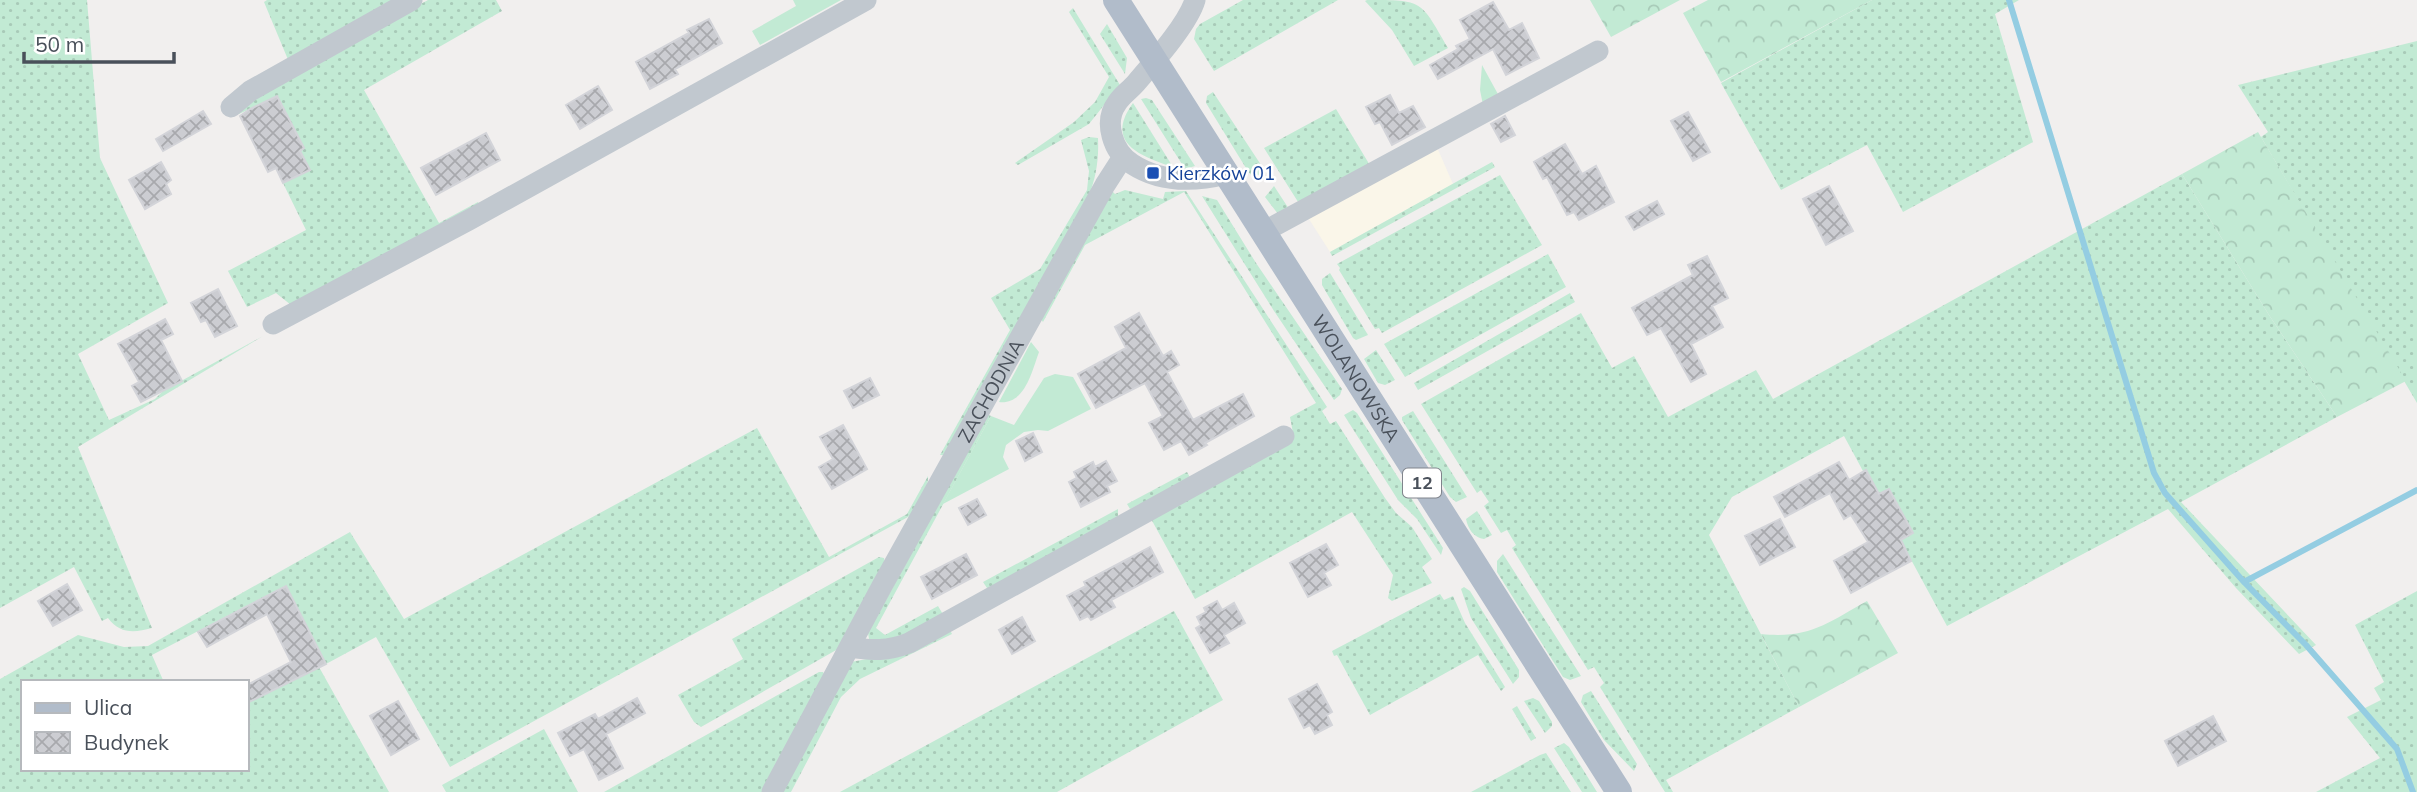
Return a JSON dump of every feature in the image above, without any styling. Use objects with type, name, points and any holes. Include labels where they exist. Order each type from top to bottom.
[{"type":"main road","name":"WOLANOWSKA","points":[[1116,0],[1619,792]]},
{"type":"street","points":[[231,107],[250,91],[412,0]]},
{"type":"street","points":[[273,324],[469,220],[866,0]]},
{"type":"street","points":[[1195,0],[1186,20],[1116,103],[1110,123],[1112,135],[1123,158],[1142,170],[1178,181],[1201,180],[1226,174]]},
{"type":"street","points":[[1263,232],[1598,51]]},
{"type":"street","name":"ZACHODNIA","points":[[772,792],[1064,258],[1123,158]]},
{"type":"street","points":[[850,648],[879,651],[909,643],[1284,436]]},
{"type":"shaded area","points":[[1436,145],[1453,184],[1330,252],[1307,216]]},
{"type":"green space","points":[[0,0],[87,0],[100,158],[168,303],[78,354],[109,420],[155,399],[163,391],[263,336],[78,447],[152,628],[145,630],[122,630],[108,618],[102,621],[74,567],[0,608]]},
{"type":"green space","points":[[403,0],[289,62],[264,2]]},
{"type":"green space","points":[[428,0],[496,0],[502,11],[364,90],[439,223],[478,202],[481,207],[291,305],[276,293],[247,307],[228,271],[306,230],[283,183],[309,170],[300,151],[304,148],[277,96],[239,114],[235,111],[272,86]]},
{"type":"green space","points":[[793,0],[841,0],[760,45],[752,31],[796,6]]},
{"type":"green space","points":[[1243,0],[1338,0],[1214,71],[1194,39],[1196,29],[1200,24]]},
{"type":"green space","points":[[1590,0],[1680,0],[1611,37]]},
{"type":"green space","points":[[1708,0],[1872,0],[1721,82],[1683,13]]},
{"type":"green space","points":[[1872,0],[2019,0],[1995,14],[2033,142],[1903,212],[1867,145],[1781,190],[1721,83]]},
{"type":"green space","points":[[1365,1],[1400,1],[1418,6],[1432,20],[1448,48],[1414,66],[1392,30]]},
{"type":"green space","points":[[1073,8],[1120,85],[1089,124],[1018,165],[1015,163],[1074,122],[1095,102],[1109,77],[1069,12]]},
{"type":"green space","points":[[1107,24],[1127,58],[1125,74],[1100,34]]},
{"type":"green space","points":[[2417,41],[2417,403],[2261,137],[2268,132],[2238,85]]},
{"type":"green space","points":[[1482,65],[1499,96],[1483,105],[1480,90]]},
{"type":"green space","points":[[1213,92],[1265,171],[1261,174],[1255,176],[1249,173],[1206,103],[1207,96]]},
{"type":"green space","points":[[1141,99],[1152,100],[1195,166],[1185,169]]},
{"type":"green space","points":[[1133,103],[1173,167],[1138,152],[1124,138],[1122,128]]},
{"type":"green space","points":[[1336,109],[1371,167],[1300,205],[1264,148]]},
{"type":"green space","points":[[2258,132],[2406,381],[2337,417],[2269,315],[2182,174]]},
{"type":"green space","points":[[1098,138],[1098,146],[1096,169],[1088,198],[945,455],[940,455],[1010,330],[991,298],[1040,269],[1087,190],[1089,171],[1081,140]]},
{"type":"green space","points":[[1492,162],[1495,167],[1332,256],[1330,252]]},
{"type":"green space","points":[[2182,174],[2269,315],[2337,417],[2181,502],[2316,645],[2299,654],[2236,588],[2168,509],[1947,626],[1844,436],[1732,497],[1709,535],[1799,707],[1666,780],[1673,792],[1665,792],[1600,687],[1604,683],[1594,667],[1588,670],[1512,548],[1516,545],[1507,530],[1501,533],[1484,506],[1489,502],[1481,490],[1477,493],[1421,404],[1581,313],[1612,368],[1634,356],[1668,417],[1756,370],[1773,399]]},
{"type":"green space","points":[[1500,175],[1542,245],[1382,333],[1379,328],[1375,329],[1337,264]]},
{"type":"green space","points":[[1274,186],[1289,209],[1278,214],[1265,197]]},
{"type":"green space","points":[[1111,190],[1115,194],[1125,190],[1163,199],[1165,192],[1186,191],[1327,407],[1322,411],[1330,424],[1336,421],[1385,498],[1396,513],[1412,527],[1432,559],[1422,567],[1432,583],[1392,601],[1388,598],[1393,575],[1352,512],[1195,599],[1150,517],[1293,433],[1290,417],[1316,403],[1184,192],[1085,245],[1043,322],[1040,318]]},
{"type":"green space","points":[[1202,196],[1217,200],[1256,263],[1342,389],[1334,400],[1274,311]]},
{"type":"green space","points":[[1548,254],[1566,287],[1405,377],[1384,344]]},
{"type":"green space","points":[[1330,273],[1368,335],[1356,340],[1353,338],[1322,285],[1322,279]]},
{"type":"green space","points":[[1570,293],[1575,302],[1418,390],[1414,383]]},
{"type":"green space","points":[[1031,342],[1039,352],[1026,385],[1015,398],[999,402]]},
{"type":"green space","points":[[1376,350],[1395,380],[1385,385],[1378,383],[1364,359]]},
{"type":"green space","points":[[1055,374],[1073,377],[1091,409],[1048,431],[1024,432],[1006,445],[1003,457],[1009,469],[943,504],[991,416],[1014,425],[1044,378]]},
{"type":"green space","points":[[1353,410],[1443,548],[1441,555],[1417,519],[1398,500],[1344,415]]},
{"type":"green space","points":[[1413,411],[1467,497],[1456,502],[1450,497],[1402,420],[1402,417]]},
{"type":"green space","points":[[987,414],[991,416],[876,628],[885,635],[938,606],[944,616],[897,641],[869,639],[868,633]]},
{"type":"green space","points":[[757,428],[829,557],[907,514],[928,476],[925,493],[908,517],[450,767],[376,637],[326,664],[285,586],[152,655],[163,680],[21,680],[21,771],[248,771],[248,702],[319,667],[389,792],[0,792],[0,679],[78,635],[124,647],[148,646],[350,532],[404,619]]},
{"type":"green space","points":[[1187,472],[1191,479],[1130,509],[1127,504]]},
{"type":"green space","points":[[1118,509],[1118,518],[989,591],[983,582]]},
{"type":"green space","points":[[1477,511],[1492,535],[1484,539],[1472,532],[1466,519]]},
{"type":"green space","points":[[1503,554],[1581,676],[1570,680],[1563,677],[1497,572],[1497,561]]},
{"type":"green space","points":[[879,557],[884,558],[885,564],[838,649],[701,727],[694,722],[678,695],[743,659],[732,639]]},
{"type":"green space","points":[[1464,587],[1470,591],[1519,670],[1519,677],[1513,684],[1471,618],[1461,589]]},
{"type":"green space","points":[[2417,591],[2417,792],[2316,792],[2380,758],[2347,717],[2381,700],[2374,688],[2384,682],[2355,625]]},
{"type":"green space","points":[[1440,594],[1444,600],[1453,596],[1465,623],[1505,687],[1501,691],[1478,655],[1370,715],[1337,655],[1334,656],[1332,651]]},
{"type":"green space","points":[[1867,601],[1898,653],[1799,707],[1761,634],[1806,632]]},
{"type":"green space","points":[[1174,611],[1223,700],[1057,792],[840,792]]},
{"type":"green space","points":[[949,628],[952,634],[860,679],[841,697],[791,792],[779,792],[851,662],[867,659]]},
{"type":"green space","points":[[823,672],[825,676],[762,792],[604,792]]},
{"type":"green space","points":[[1591,691],[1637,764],[1634,771],[1604,740],[1581,702],[1583,695]]},
{"type":"green space","points":[[1533,698],[1539,701],[1552,722],[1552,726],[1545,733],[1524,701]]},
{"type":"green space","points":[[1517,706],[1536,738],[1531,741],[1512,709]]},
{"type":"green space","points":[[544,729],[578,792],[446,792],[442,785]]},
{"type":"green space","points":[[1564,743],[1597,792],[1582,792],[1554,748]]},
{"type":"green space","points":[[1546,753],[1571,792],[1471,792],[1540,755]]},
{"type":"building","points":[[1493,2],[1509,30],[1522,23],[1539,58],[1506,75],[1493,49],[1438,79],[1430,65],[1470,39],[1460,20]]},
{"type":"building","points":[[709,19],[722,43],[675,69],[678,74],[650,89],[636,62]]},
{"type":"building","points":[[598,86],[612,110],[580,129],[566,105]]},
{"type":"building","points":[[1390,95],[1399,113],[1413,106],[1425,127],[1392,145],[1380,122],[1375,124],[1366,107]]},
{"type":"building","points":[[277,96],[304,148],[300,151],[310,170],[283,183],[276,168],[268,172],[240,116]]},
{"type":"building","points":[[203,111],[211,124],[163,151],[156,139]]},
{"type":"building","points":[[1688,112],[1710,152],[1693,161],[1671,121]]},
{"type":"building","points":[[1505,116],[1515,135],[1501,142],[1491,124]]},
{"type":"building","points":[[486,133],[500,160],[436,195],[421,168]]},
{"type":"building","points":[[1565,144],[1582,174],[1596,166],[1614,202],[1579,220],[1574,212],[1567,215],[1547,177],[1543,179],[1534,162]]},
{"type":"building","points":[[161,162],[171,180],[166,184],[171,194],[145,209],[129,180]]},
{"type":"building","points":[[1829,186],[1853,231],[1826,245],[1803,199]]},
{"type":"building","points":[[1657,201],[1664,214],[1634,230],[1626,217]]},
{"type":"building","points":[[1707,256],[1728,298],[1712,306],[1723,327],[1691,344],[1706,374],[1691,382],[1661,328],[1647,335],[1632,308],[1693,275],[1688,265]]},
{"type":"building","points":[[218,289],[237,326],[215,337],[206,320],[201,322],[191,303]]},
{"type":"building","points":[[1139,313],[1163,356],[1171,351],[1179,365],[1167,372],[1193,420],[1243,394],[1254,416],[1189,455],[1181,441],[1164,450],[1149,423],[1163,416],[1145,383],[1096,408],[1078,374],[1126,348],[1115,327]]},
{"type":"building","points":[[165,319],[173,334],[161,340],[182,381],[141,402],[132,386],[139,382],[118,344]]},
{"type":"building","points":[[870,378],[879,395],[853,408],[844,391]]},
{"type":"building","points":[[843,425],[867,469],[832,489],[819,467],[833,459],[820,437]]},
{"type":"building","points":[[1033,433],[1042,452],[1025,461],[1016,441]]},
{"type":"building","points":[[1106,461],[1117,481],[1107,486],[1110,492],[1081,507],[1069,482],[1077,478],[1074,472],[1093,462],[1095,467]]},
{"type":"building","points":[[1839,462],[1849,480],[1866,470],[1879,494],[1889,489],[1913,533],[1901,540],[1911,561],[1851,593],[1834,561],[1868,542],[1851,515],[1844,519],[1830,493],[1785,517],[1774,497]]},
{"type":"building","points":[[977,499],[986,515],[968,525],[959,508]]},
{"type":"building","points":[[1780,519],[1795,547],[1760,565],[1745,536]]},
{"type":"building","points":[[1326,544],[1338,565],[1324,573],[1331,585],[1308,597],[1290,563]]},
{"type":"building","points":[[1150,547],[1163,572],[1111,600],[1115,607],[1091,620],[1088,616],[1080,620],[1067,596],[1086,586],[1084,582]]},
{"type":"building","points":[[966,554],[977,575],[932,599],[921,577]]},
{"type":"building","points":[[67,584],[82,610],[53,626],[38,601]]},
{"type":"building","points":[[286,586],[326,664],[248,703],[248,684],[291,662],[267,614],[207,647],[198,632]]},
{"type":"building","points":[[1217,601],[1222,610],[1234,603],[1245,623],[1224,635],[1229,643],[1210,653],[1196,628],[1201,625],[1197,617],[1206,612],[1204,608]]},
{"type":"building","points":[[1022,617],[1035,641],[1012,654],[999,630]]},
{"type":"building","points":[[1317,684],[1332,712],[1327,715],[1332,725],[1315,734],[1310,725],[1304,728],[1289,699]]},
{"type":"building","points":[[637,698],[645,713],[606,734],[623,768],[599,780],[584,749],[570,756],[558,733],[595,714],[598,719]]},
{"type":"building","points":[[398,701],[419,739],[391,755],[370,716]]},
{"type":"building","points":[[2213,716],[2226,741],[2178,766],[2165,741]]},
{"type":"waterway","points":[[2009,0],[2154,473],[2165,493],[2244,582],[2306,645],[2397,749],[2413,792]]},
{"type":"waterway","points":[[2244,582],[2417,490]]},
{"type":"place","name":"Kierzków 01","points":[[1153,173]]}]
